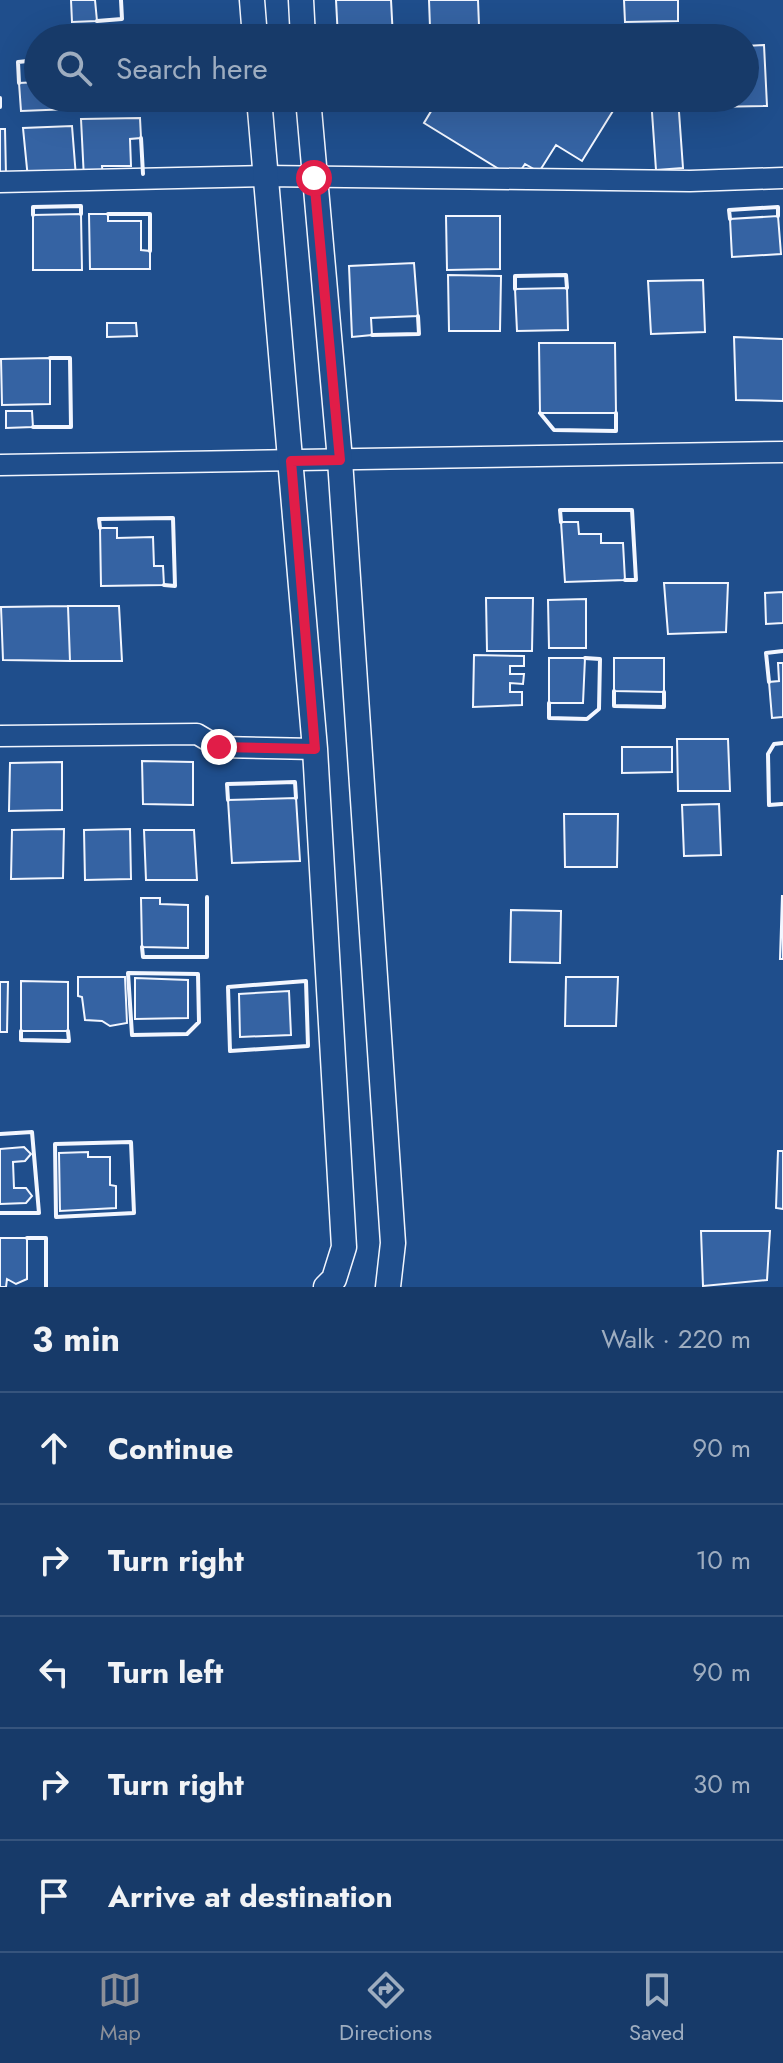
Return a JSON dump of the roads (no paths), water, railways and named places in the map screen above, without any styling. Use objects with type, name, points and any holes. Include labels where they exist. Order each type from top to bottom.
[{"type":"street","points":[[252,0],[254,24]]},
{"type":"street","points":[[301,0],[302,24]]},
{"type":"street","points":[[260,112],[315,749],[344,1247],[334,1279],[326,1287]]},
{"type":"street","points":[[309,112],[340,460],[393,1243],[388,1287]]},
{"type":"street","points":[[0,182],[264,176],[690,181],[783,178]]},
{"type":"street","points":[[0,465],[783,452]]},
{"type":"street","points":[[0,736],[197,734],[219,747],[315,749]]}]
